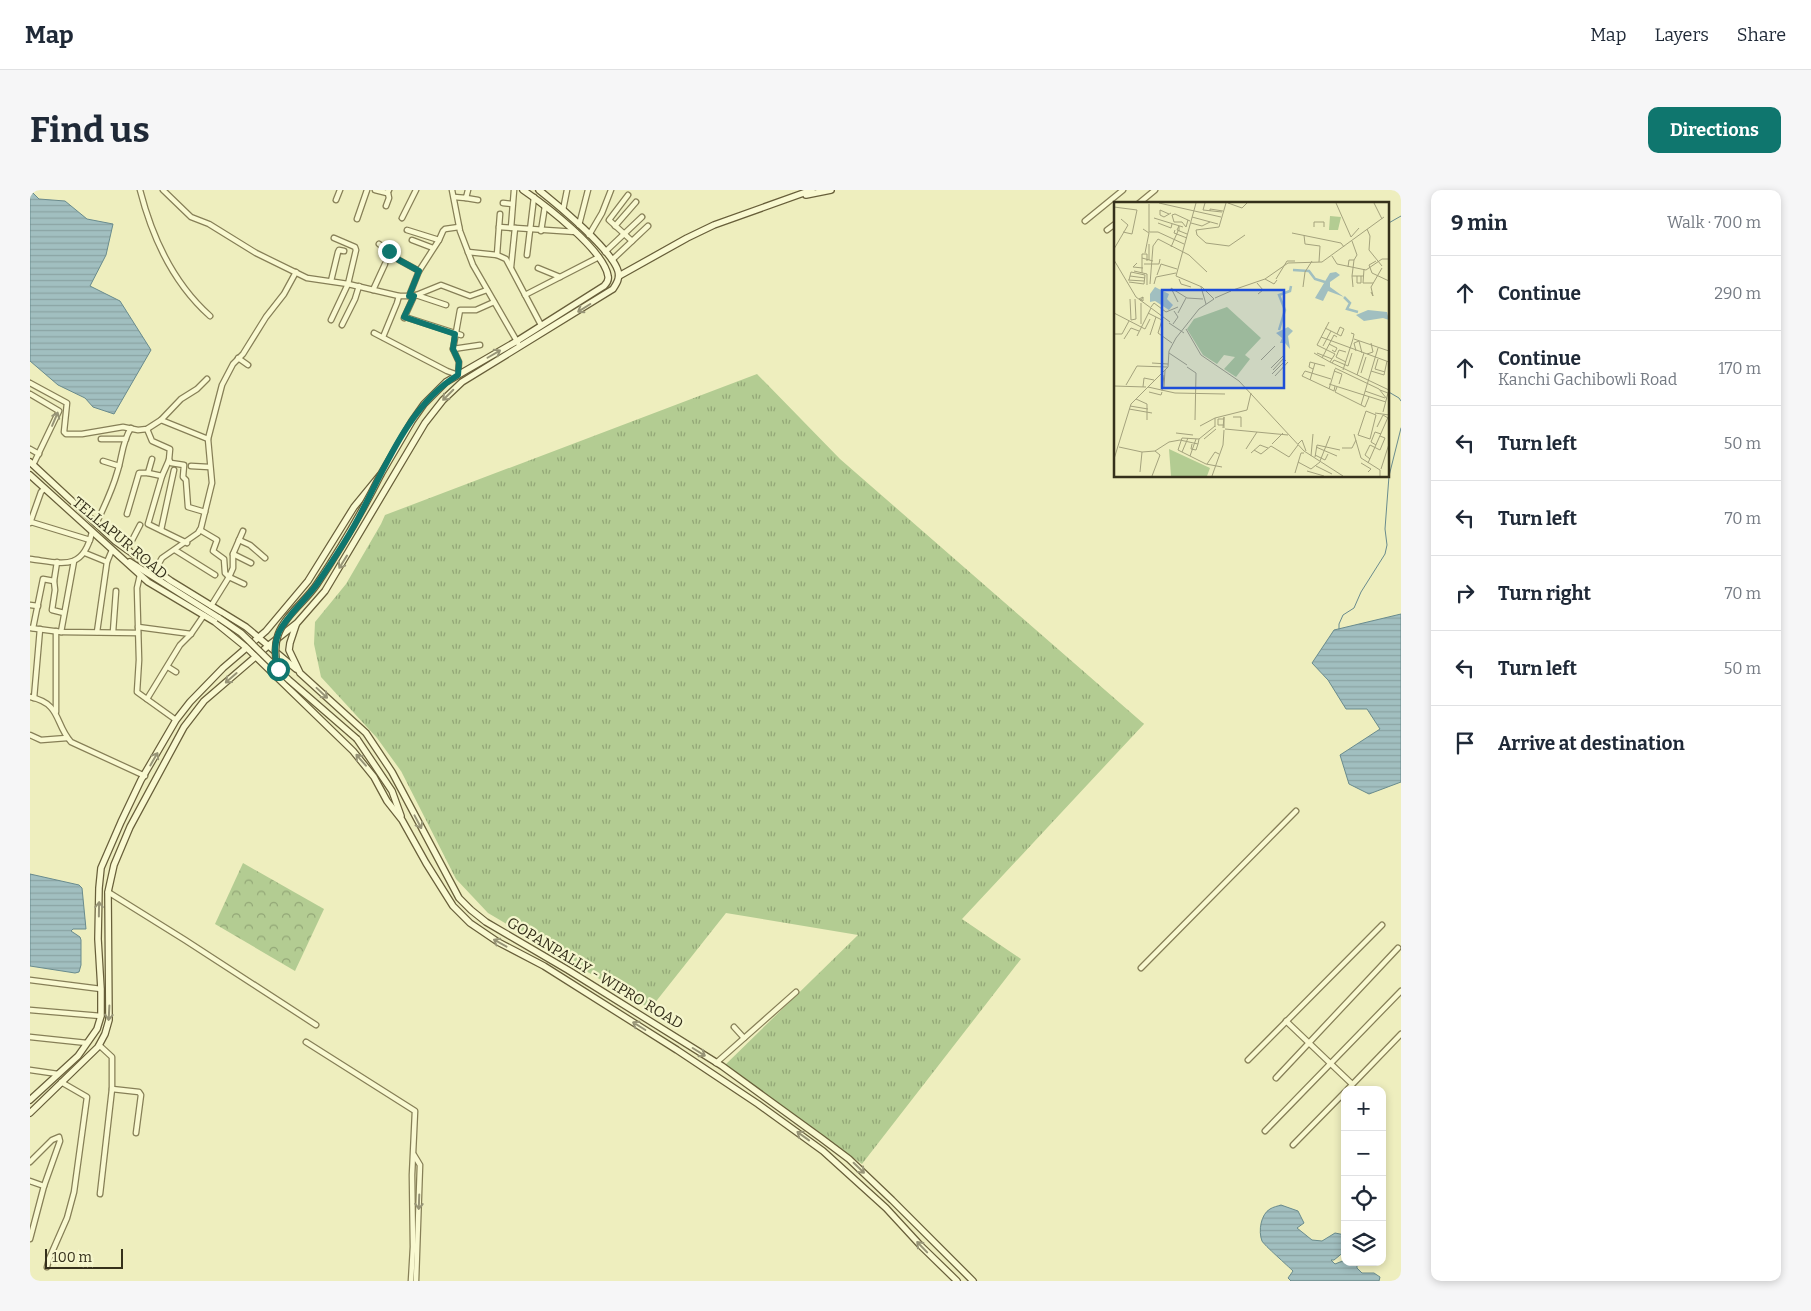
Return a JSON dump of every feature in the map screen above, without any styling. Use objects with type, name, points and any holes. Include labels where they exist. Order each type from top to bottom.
[{"type":"main road","points":[[30,1113],[99,1044],[105,1034],[109,1020],[108,892],[114,865],[130,827],[184,727],[204,701],[297,623],[325,591],[425,423],[443,400],[462,382],[541,325],[604,286],[608,279],[608,274],[599,257],[576,232],[523,190]]},
{"type":"main road","points":[[278,669],[275,652],[276,641],[280,631],[316,586],[360,516],[381,474],[420,409],[446,382],[614,289],[618,282],[618,270],[612,260],[547,193],[539,190]]},
{"type":"main road","points":[[619,276],[679,242],[714,225],[812,190]]},
{"type":"main road","points":[[797,196],[831,190]]},
{"type":"main road","points":[[31,463],[96,524],[127,550],[155,570],[246,627],[300,673]]},
{"type":"main road","points":[[30,1100],[78,1056],[97,1028],[101,1016],[98,930],[99,888],[102,868],[121,822],[144,776],[176,720],[190,702],[223,668],[259,638],[308,581],[354,507],[381,474]]},
{"type":"main road","name":"TELLAPUR ROAD","points":[[30,476],[148,582],[215,622],[256,656]]},
{"type":"main road","name":"GOPANPALLY - WIPRO ROAD","points":[[112,550],[241,633],[278,669],[357,739],[392,792],[402,820]]},
{"type":"main road","name":"GOPANPALLY - WIPRO ROAD","points":[[297,623],[289,650],[300,673],[366,733],[392,772],[458,898],[486,922],[568,970],[716,1063],[821,1138],[849,1160],[892,1200],[972,1281]]},
{"type":"main road","name":"GOPANPALLY - WIPRO ROAD","points":[[256,656],[364,764],[374,777],[387,801],[402,820],[453,906],[484,933],[529,960],[544,966],[712,1073],[823,1151],[886,1208],[956,1281]]},
{"type":"main road","points":[[529,960],[535,950]]},
{"type":"main road","points":[[831,1159],[838,1152]]},
{"type":"street","points":[[140,190],[157,241],[178,280],[186,292],[210,316]]},
{"type":"street","points":[[164,190],[191,217],[209,224],[256,253],[314,280],[359,286],[398,296],[413,296],[446,305]]},
{"type":"street","points":[[336,200],[340,190]]},
{"type":"street","points":[[357,219],[367,190]]},
{"type":"street","points":[[375,190],[389,192],[386,206]]},
{"type":"street","points":[[402,218],[416,190]]},
{"type":"street","points":[[452,190],[459,227],[468,252],[518,343]]},
{"type":"street","points":[[466,198],[468,190]]},
{"type":"street","points":[[511,268],[514,190]]},
{"type":"street","points":[[563,210],[568,190]]},
{"type":"street","points":[[579,225],[588,190]]},
{"type":"street","points":[[589,235],[602,213],[611,190]]},
{"type":"street","points":[[1085,221],[1123,190]]},
{"type":"street","points":[[1140,202],[1154,190]]},
{"type":"street","points":[[628,196],[609,220],[632,240]]},
{"type":"street","points":[[454,197],[478,200]]},
{"type":"street","points":[[527,255],[534,197]]},
{"type":"street","points":[[615,226],[636,202]]},
{"type":"street","points":[[503,203],[512,204]]},
{"type":"street","points":[[541,230],[545,206]]},
{"type":"street","points":[[497,255],[500,214]]},
{"type":"street","points":[[605,252],[642,218]]},
{"type":"street","points":[[1107,230],[1114,225]]},
{"type":"street","points":[[612,260],[648,226]]},
{"type":"street","points":[[458,335],[404,318],[413,296],[419,271],[445,229],[459,227]]},
{"type":"street","points":[[499,227],[576,232]]},
{"type":"street","points":[[407,230],[439,240]]},
{"type":"street","points":[[330,320],[348,284],[356,248],[334,238]]},
{"type":"street","points":[[412,240],[433,248]]},
{"type":"street","points":[[379,244],[399,260],[419,271]]},
{"type":"street","points":[[331,281],[338,252],[339,250],[344,251]]},
{"type":"street","points":[[468,252],[497,255],[506,259],[541,325]]},
{"type":"street","points":[[526,295],[599,257]]},
{"type":"street","points":[[373,290],[385,264]]},
{"type":"street","points":[[538,268],[560,277]]},
{"type":"street","points":[[155,570],[162,558],[187,543],[200,530],[212,483],[208,439],[222,385],[233,364],[284,294],[296,272]]},
{"type":"street","points":[[413,296],[439,285],[470,296],[488,290]]},
{"type":"street","points":[[342,325],[355,299],[359,286]]},
{"type":"street","points":[[383,337],[398,296]]},
{"type":"street","points":[[374,333],[432,364],[458,375],[459,362],[453,349],[458,335],[460,310],[476,310],[494,302]]},
{"type":"street","points":[[453,349],[480,345]]},
{"type":"street","points":[[238,358],[248,365]]},
{"type":"street","points":[[30,383],[67,404],[63,427],[66,434],[82,434],[114,428],[147,429],[160,420],[181,398],[198,389],[206,379]]},
{"type":"street","points":[[30,394],[58,411],[38,456],[31,463]]},
{"type":"street","points":[[160,420],[208,439]]},
{"type":"street","points":[[96,524],[108,500],[131,428]]},
{"type":"street","points":[[147,429],[152,441],[170,449],[169,460],[162,476],[148,523],[149,526],[187,543]]},
{"type":"street","points":[[101,439],[126,440]]},
{"type":"street","points":[[30,449],[38,456]]},
{"type":"street","points":[[148,473],[152,459]]},
{"type":"street","points":[[169,460],[172,463],[184,465],[183,477],[186,480],[188,507],[205,512]]},
{"type":"street","points":[[103,461],[119,466]]},
{"type":"street","points":[[191,466],[210,467]]},
{"type":"street","points":[[161,530],[174,470]]},
{"type":"street","points":[[127,514],[139,473],[162,476]]},
{"type":"street","points":[[44,489],[40,492],[30,523],[90,540]]},
{"type":"street","points":[[127,550],[140,525]]},
{"type":"street","points":[[200,530],[217,540],[213,551],[224,559],[224,571],[229,577],[244,584]]},
{"type":"street","points":[[211,606],[233,568],[233,554],[243,530]]},
{"type":"street","points":[[30,559],[57,562],[74,561],[85,553],[92,532]]},
{"type":"street","points":[[239,540],[253,546],[265,558]]},
{"type":"street","points":[[97,632],[107,562],[112,550]]},
{"type":"street","points":[[175,550],[215,575]]},
{"type":"street","points":[[85,553],[107,562]]},
{"type":"street","points":[[233,554],[251,563]]},
{"type":"street","points":[[56,714],[59,631],[74,561]]},
{"type":"street","points":[[57,562],[54,581],[55,590],[51,609],[64,613]]},
{"type":"street","points":[[140,575],[138,588],[137,692],[176,720]]},
{"type":"street","points":[[54,581],[42,580],[32,628],[138,634]]},
{"type":"street","points":[[113,632],[116,591]]},
{"type":"street","points":[[30,604],[38,606]]},
{"type":"street","points":[[147,700],[180,645],[191,634],[204,615]]},
{"type":"street","points":[[138,627],[191,634]]},
{"type":"street","points":[[40,629],[32,697],[47,703],[56,714],[67,738],[80,748],[144,776]]},
{"type":"street","points":[[168,667],[176,672]]},
{"type":"street","points":[[30,735],[41,740],[67,738]]},
{"type":"street","points":[[1141,968],[1296,811]]},
{"type":"street","points":[[108,892],[316,1025]]},
{"type":"street","points":[[1248,1060],[1382,925]]},
{"type":"street","points":[[1276,1078],[1398,948]]},
{"type":"street","points":[[30,980],[101,989]]},
{"type":"street","points":[[1265,1131],[1401,991]]},
{"type":"street","points":[[716,1063],[796,992]]},
{"type":"street","points":[[30,1010],[101,1016]]},
{"type":"street","points":[[1286,1021],[1352,1084],[1401,1034]]},
{"type":"street","points":[[734,1027],[744,1038]]},
{"type":"street","points":[[30,1037],[87,1042]]},
{"type":"street","points":[[306,1042],[415,1112],[412,1175],[413,1247],[411,1281]]},
{"type":"street","points":[[99,1044],[112,1057],[112,1088],[100,1194]]},
{"type":"street","points":[[30,1070],[58,1074]]},
{"type":"street","points":[[47,1267],[49,1258],[67,1218],[74,1192],[87,1098],[62,1082]]},
{"type":"street","points":[[112,1088],[140,1094],[136,1133]]},
{"type":"street","points":[[1293,1144],[1341,1096]]},
{"type":"street","points":[[30,1162],[52,1140],[59,1137],[60,1141],[32,1221],[30,1239]]},
{"type":"street","points":[[414,1155],[420,1165],[416,1281]]},
{"type":"street","points":[[30,1181],[44,1186]]},
{"type":"green space","points":[[757,374],[840,459],[1144,724],[962,919],[1021,959],[862,1164],[724,1066],[858,935],[726,913],[650,1009],[488,913],[456,879],[401,771],[377,738],[321,677],[314,644],[315,622],[346,584],[385,515]]},
{"type":"green space","points":[[243,863],[324,909],[295,971],[215,924]]},
{"type":"water","points":[[30,190],[39,199],[65,201],[87,219],[113,224],[106,255],[90,286],[120,301],[151,350],[114,414],[93,407],[85,398],[58,385],[30,361]]},
{"type":"water","points":[[1401,614],[1401,782],[1369,794],[1349,784],[1340,755],[1380,729],[1367,709],[1346,709],[1328,680],[1312,663],[1334,630]]},
{"type":"water","points":[[30,874],[79,885],[82,888],[86,929],[73,929],[71,931],[80,937],[81,940],[81,965],[79,972],[30,966]]},
{"type":"water","points":[[1281,1205],[1298,1211],[1304,1223],[1297,1228],[1312,1240],[1322,1241],[1335,1233],[1341,1234],[1341,1254],[1331,1260],[1335,1264],[1341,1262],[1341,1266],[1357,1266],[1362,1273],[1374,1273],[1380,1277],[1379,1281],[1291,1281],[1288,1278],[1293,1271],[1262,1241],[1261,1237],[1261,1223],[1264,1215],[1274,1207]]},
{"type":"waterway","points":[[1388,223],[1401,216]]},
{"type":"waterway","points":[[1388,392],[1401,401]]},
{"type":"waterway","points":[[1339,629],[1343,615],[1354,608],[1361,592],[1385,554],[1387,545],[1385,529],[1389,476],[1401,428]]},
{"type":"route","points":[[278,669],[275,647],[282,626],[316,586],[360,516],[381,474],[420,409],[446,382],[458,375],[459,362],[453,349],[455,334],[404,317],[414,296],[409,296],[419,271],[399,260],[389,251]]}]
